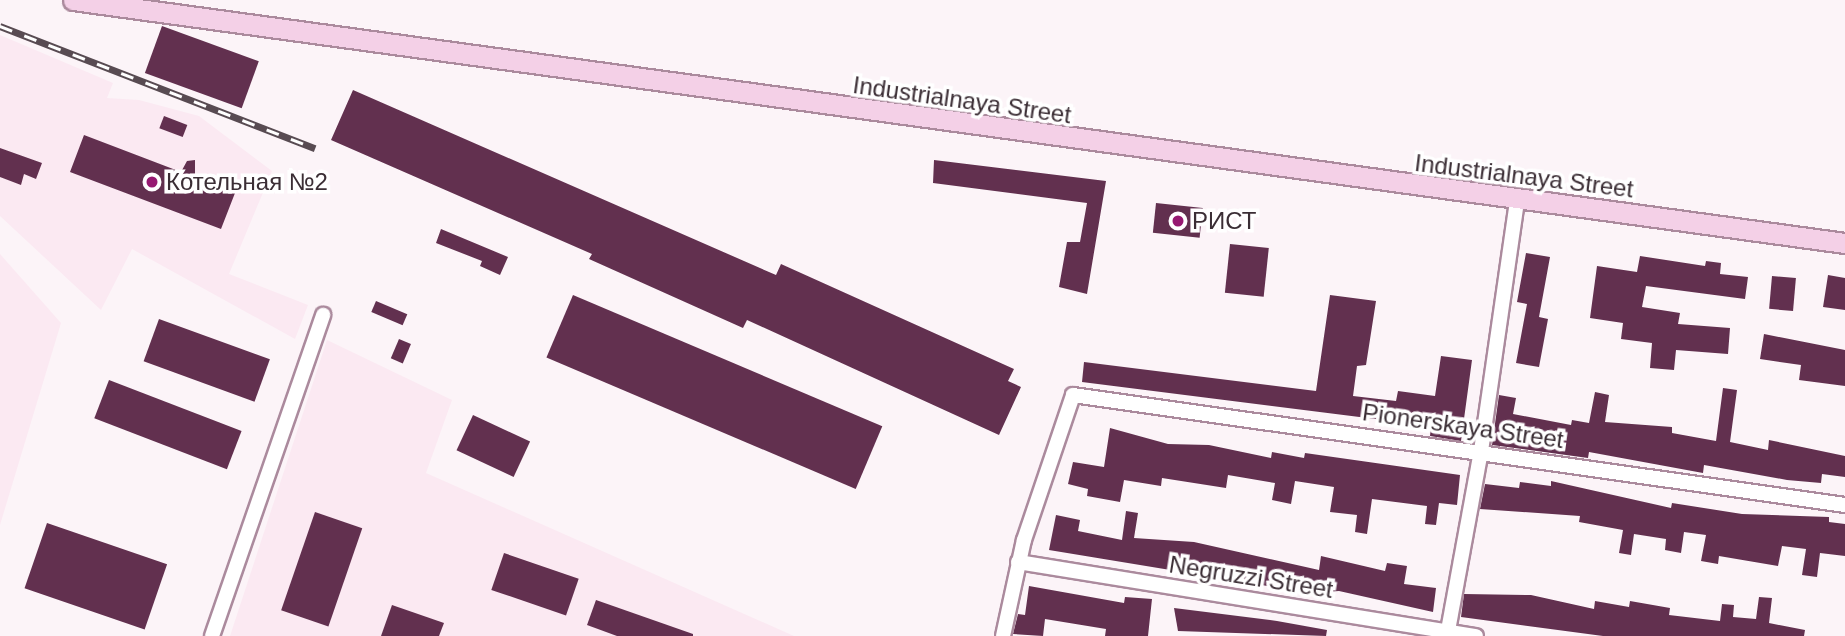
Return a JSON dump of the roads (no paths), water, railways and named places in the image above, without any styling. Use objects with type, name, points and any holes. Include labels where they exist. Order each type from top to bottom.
[{"type":"main road","name":"Industrialnaya Street","points":[[73,0],[1845,243]]},
{"type":"street","points":[[1447,634],[1481,452],[1517,200]]},
{"type":"street","points":[[212,636],[323,315]]},
{"type":"street","name":"Pionerskaya Street","points":[[1018,562],[1073,395],[1845,505]]},
{"type":"street","points":[[1003,636],[1018,562]]},
{"type":"street","name":"Negruzzi Street","points":[[1018,562],[1447,634],[1476,636]]},
{"type":"railway","points":[[0,26],[315,148]]},
{"type":"place","name":"Котельная №2","points":[[152,182]]},
{"type":"place","name":"РИСТ","points":[[1178,221]]}]
